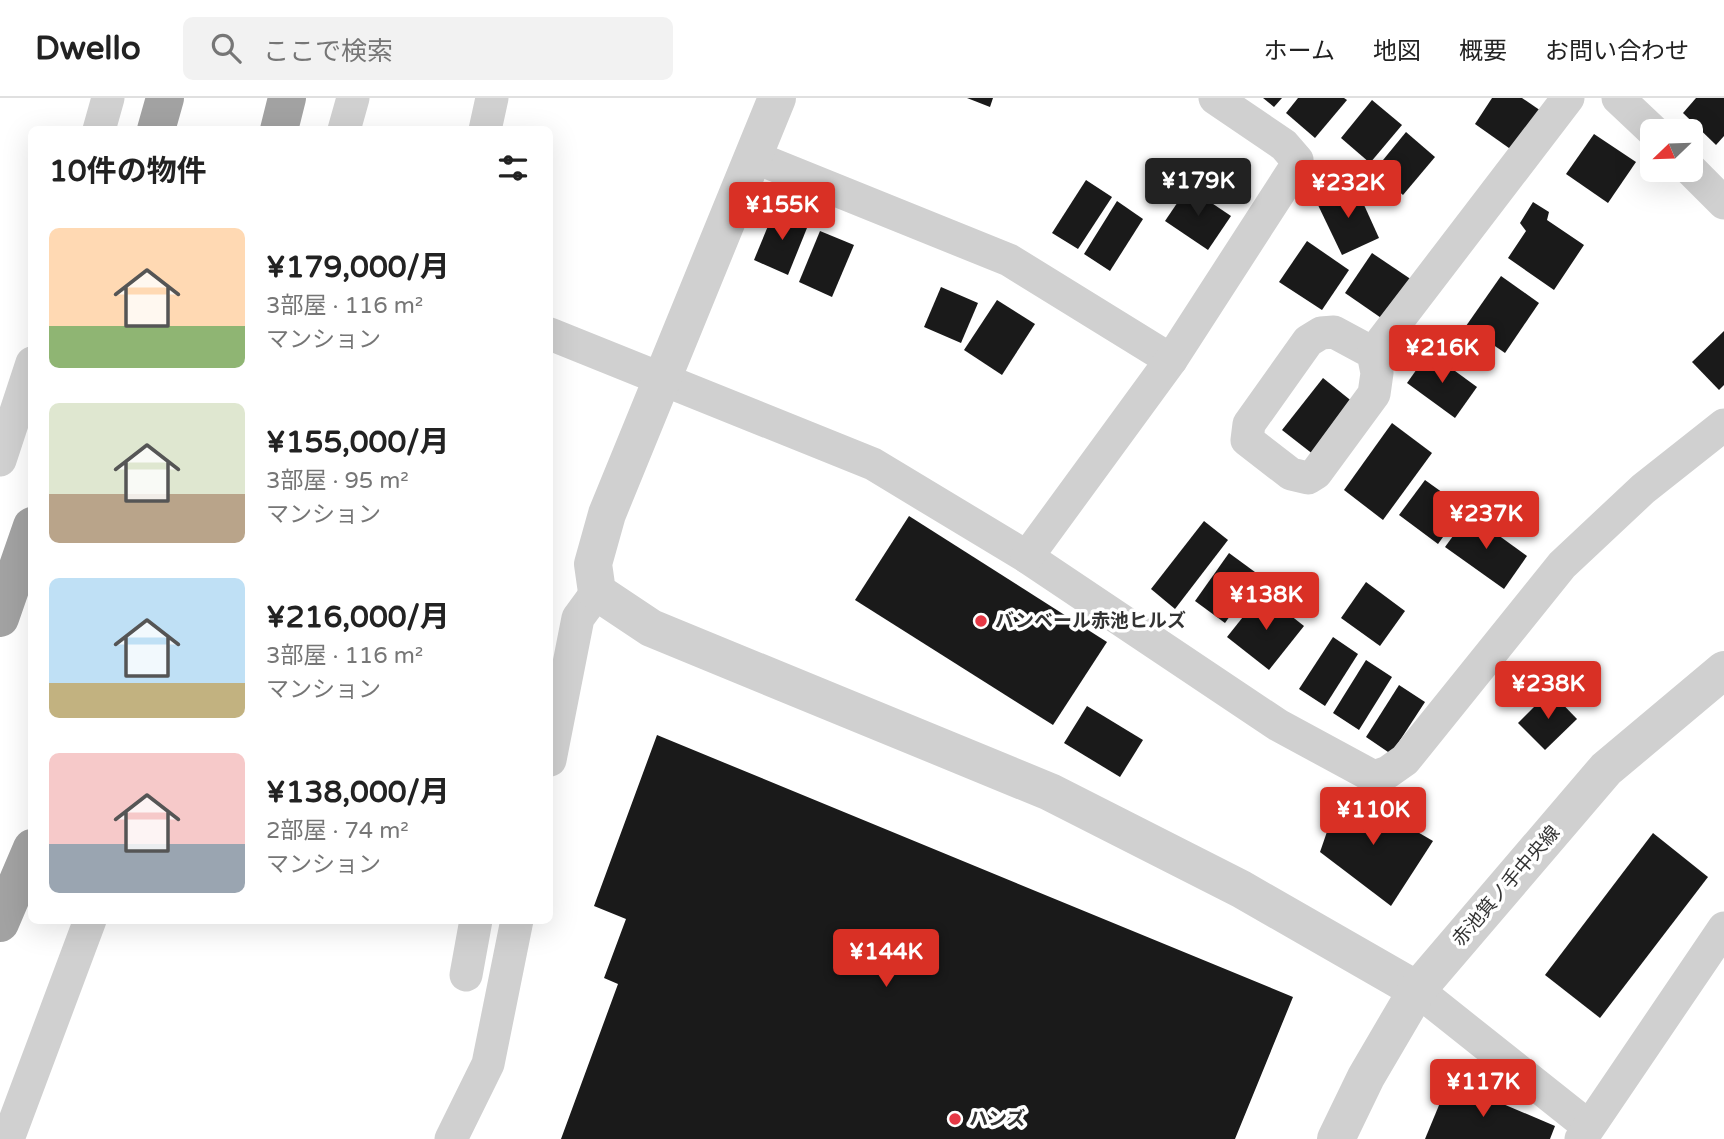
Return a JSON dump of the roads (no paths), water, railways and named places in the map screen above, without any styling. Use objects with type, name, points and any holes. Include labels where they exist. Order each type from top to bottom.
[{"type":"highway","points":[[157,126],[165,98]]},
{"type":"highway","points":[[280,126],[287,98]]},
{"type":"highway","points":[[0,618],[28,538]]},
{"type":"highway","points":[[0,923],[28,857]]},
{"type":"street","points":[[100,126],[108,98]]},
{"type":"street","points":[[345,126],[352,98]]},
{"type":"street","points":[[486,126],[492,98]]},
{"type":"street","points":[[553,745],[578,618],[597,592],[593,564],[607,514],[660,378],[777,98]]},
{"type":"street","points":[[1027,557],[1171,360],[1291,178],[1297,160],[1284,145],[1214,98]]},
{"type":"street","points":[[1373,353],[1567,98]]},
{"type":"street","points":[[754,157],[1009,260],[1171,360]]},
{"type":"street","points":[[1703,182],[1724,202]]},
{"type":"street","points":[[553,335],[873,464],[1027,557],[1278,725],[1374,777],[1388,772],[1405,760],[1562,565],[1643,489],[1724,425]]},
{"type":"street","points":[[0,460],[28,375]]},
{"type":"street","points":[[597,592],[651,628],[1050,792],[1241,889],[1417,990],[1584,1133],[1724,928]]},
{"type":"street","name":"赤池箕ノ手中央線","points":[[1335,1139],[1366,1077],[1417,990],[1606,769],[1724,670]]},
{"type":"street","points":[[8,1139],[88,924]]},
{"type":"street","points":[[466,975],[475,924]]},
{"type":"street","points":[[451,1139],[488,1064],[516,924]]},
{"type":"place","name":"バンベール赤池ヒルズ","points":[[981,621]]},
{"type":"place","name":"ハンズ","points":[[955,1119]]}]
